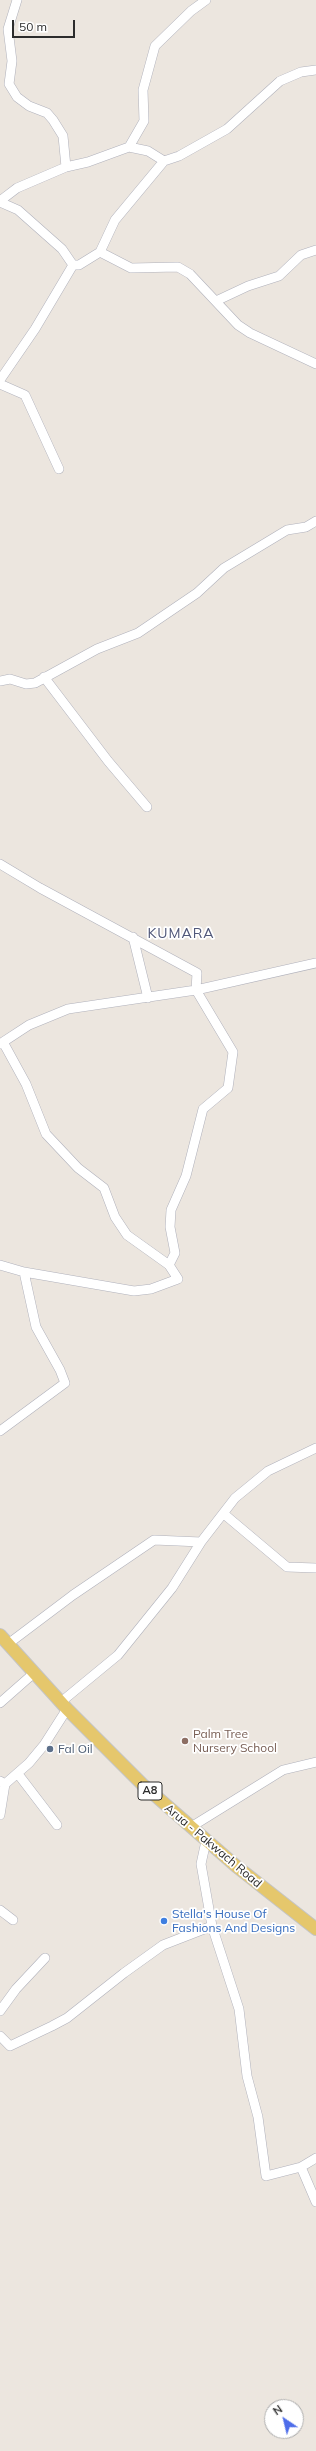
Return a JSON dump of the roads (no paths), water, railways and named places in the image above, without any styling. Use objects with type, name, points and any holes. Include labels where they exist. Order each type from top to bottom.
[{"type":"main road","name":"Arua - Pakwach Road","points":[[4,1639],[64,1706],[142,1784],[206,1841],[316,1929]]},
{"type":"street","points":[[18,0],[8,29],[12,61],[8,84],[17,97],[29,106],[47,113],[53,120],[63,136],[66,167]]},
{"type":"street","points":[[129,147],[144,121],[143,90],[156,46],[191,11],[206,0]]},
{"type":"street","points":[[74,265],[79,265],[100,252],[115,220],[164,161],[179,156],[227,129],[280,81],[302,72],[316,70]]},
{"type":"street","points":[[74,265],[62,249],[18,210],[0,202],[17,188],[66,167],[88,162],[129,147],[148,151],[164,161]]},
{"type":"street","points":[[216,302],[248,286],[279,276],[301,255],[316,250]]},
{"type":"street","points":[[100,252],[130,268],[178,267],[190,274],[238,325],[250,333],[316,364]]},
{"type":"street","points":[[0,380],[35,329],[74,265]]},
{"type":"street","points":[[0,384],[25,394],[59,469]]},
{"type":"street","points":[[0,681],[10,679],[28,684],[97,649],[138,633],[197,593],[224,568],[287,530],[306,527],[316,521]]},
{"type":"street","points":[[44,677],[64,700],[108,760],[147,807]]},
{"type":"street","points":[[0,864],[40,888],[197,973],[196,990],[233,1052],[228,1088],[206,1105],[201,1114],[186,1176],[170,1217],[175,1253],[169,1265]]},
{"type":"street","points":[[132,937],[148,998]]},
{"type":"street","points":[[0,1265],[24,1272],[142,1290],[178,1279],[169,1265],[127,1235],[115,1217],[104,1188],[78,1168],[46,1134],[26,1084],[1,1043],[29,1025],[68,1009],[196,990],[316,963]]},
{"type":"street","points":[[0,1431],[64,1383],[60,1370],[36,1327],[24,1272]]},
{"type":"street","points":[[0,1815],[3,1782],[18,1774],[44,1745],[64,1706],[118,1655],[172,1588],[201,1542],[235,1498],[268,1471],[316,1448]]},
{"type":"street","points":[[224,1514],[287,1567],[316,1568]]},
{"type":"street","points":[[4,1639],[67,1600],[154,1540],[201,1542]]},
{"type":"street","points":[[0,1703],[34,1672]]},
{"type":"street","points":[[191,1828],[283,1770],[316,1762]]},
{"type":"street","points":[[18,1774],[57,1825]]},
{"type":"street","points":[[206,1841],[201,1864],[212,1926],[239,2009],[247,2076],[258,2117],[265,2175],[269,2177],[301,2167],[316,2158]]},
{"type":"street","points":[[0,1910],[13,1920]]},
{"type":"street","points":[[0,2036],[10,2046],[52,2026],[67,2018],[124,1973],[163,1945],[212,1926]]},
{"type":"street","points":[[0,2011],[19,1985],[45,1958]]},
{"type":"street","points":[[301,2167],[316,2202]]},
{"type":"place","name":"Palm Tree Nursery School","points":[[185,1741]]},
{"type":"place","name":"Fal Oil","points":[[50,1749]]},
{"type":"place","name":"Stella's House Of Fashions And Designs","points":[[164,1921]]},
{"type":"district","name":"KUMARA","points":[[181,934]]}]
